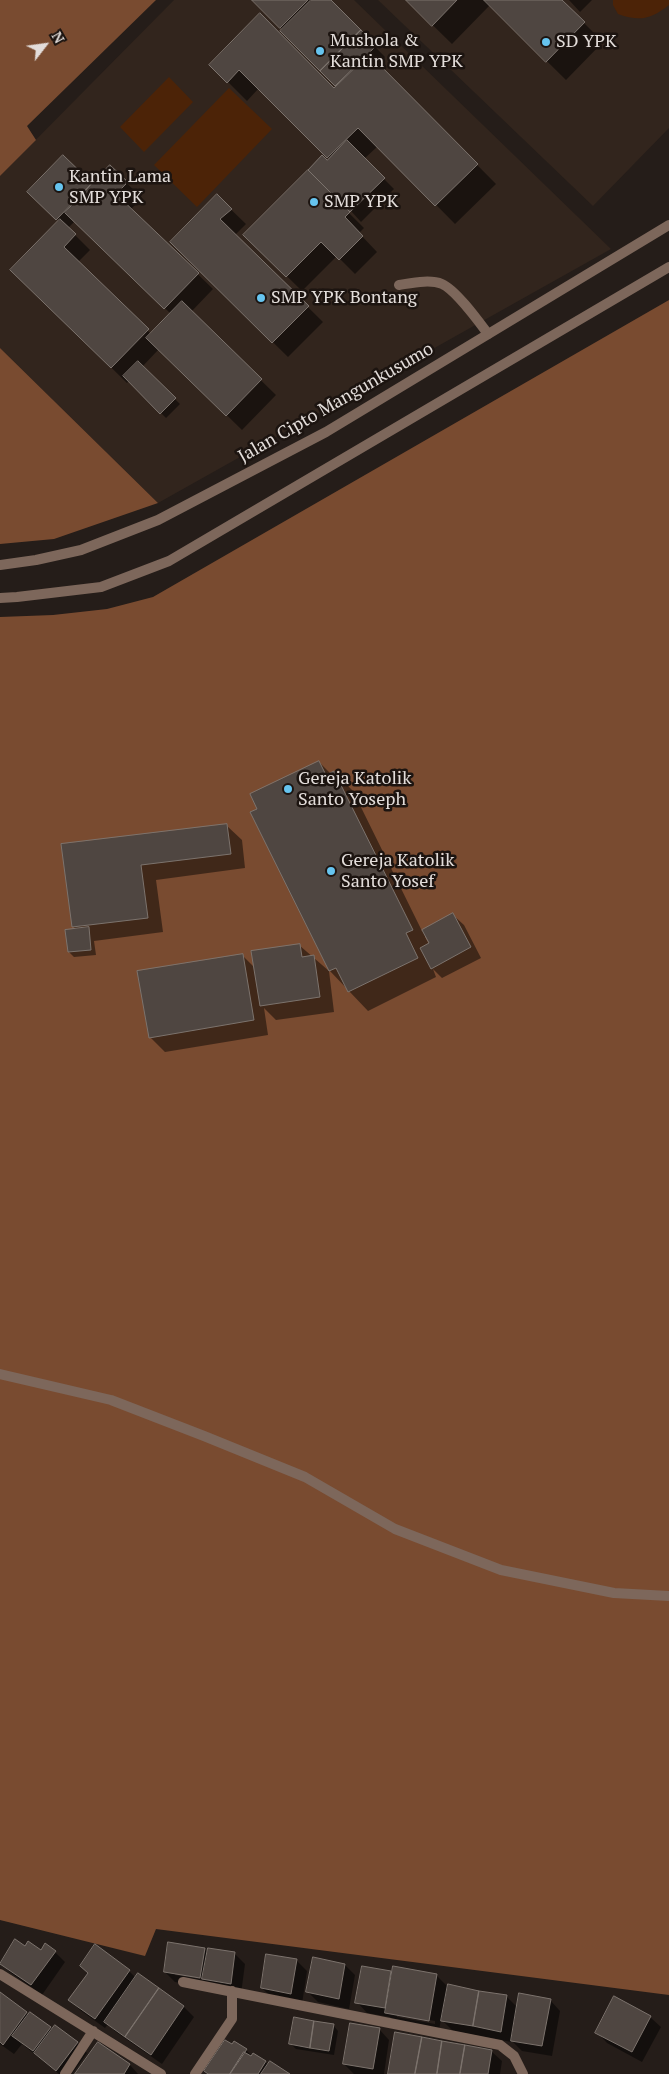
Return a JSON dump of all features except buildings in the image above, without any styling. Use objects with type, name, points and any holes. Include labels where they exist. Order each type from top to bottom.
[{"type":"street","name":"Jalan Cipto Mangunkusumo","points":[[0,565],[36,560],[81,550],[158,520],[326,432],[669,225]]},
{"type":"street","points":[[0,598],[100,587],[169,561],[669,267]]},
{"type":"street","points":[[399,285],[418,282],[442,284],[470,309],[488,334]]},
{"type":"street","points":[[0,1374],[111,1400],[204,1436],[305,1477],[395,1529],[501,1570],[614,1592],[669,1596]]},
{"type":"street","points":[[0,1974],[161,2074]]},
{"type":"street","points":[[183,1982],[500,2045],[514,2056],[522,2074]]},
{"type":"street","points":[[196,2074],[232,2019],[232,1991]]},
{"type":"street","points":[[65,2074],[93,2030]]},
{"type":"shaded area","points":[[0,0],[156,0],[27,126],[36,140],[0,176]]},
{"type":"shaded area","name":"SMP YPK Bontang","points":[[174,0],[354,0],[611,249],[158,503],[0,348],[0,176]]},
{"type":"shaded area","points":[[378,0],[669,0],[669,128],[593,206]]},
{"type":"shaded area","points":[[613,0],[669,0],[669,5],[651,16],[633,18],[618,14],[613,5]]},
{"type":"shaded area","points":[[169,77],[193,102],[144,152],[120,127]]},
{"type":"shaded area","points":[[229,88],[272,129],[197,207],[154,165]]},
{"type":"shaded area","points":[[669,300],[669,1995],[156,1929],[145,1956],[0,1920],[0,617],[53,615],[107,609],[153,597]]},
{"type":"shaded area","points":[[0,348],[158,503],[54,539],[0,544]]},
{"type":"place","name":"SD YPK","points":[[546,42]]},
{"type":"place","name":"Mushola & Kantin SMP YPK","points":[[320,51]]},
{"type":"place","name":"Kantin Lama SMP YPK","points":[[59,187]]},
{"type":"place","name":"SMP YPK","points":[[314,202]]},
{"type":"place","name":"SMP YPK Bontang","points":[[261,298]]},
{"type":"place","name":"Gereja Katolik Santo Yoseph","points":[[288,789]]},
{"type":"place","name":"Gereja Katolik Santo Yosef","points":[[331,871]]}]
